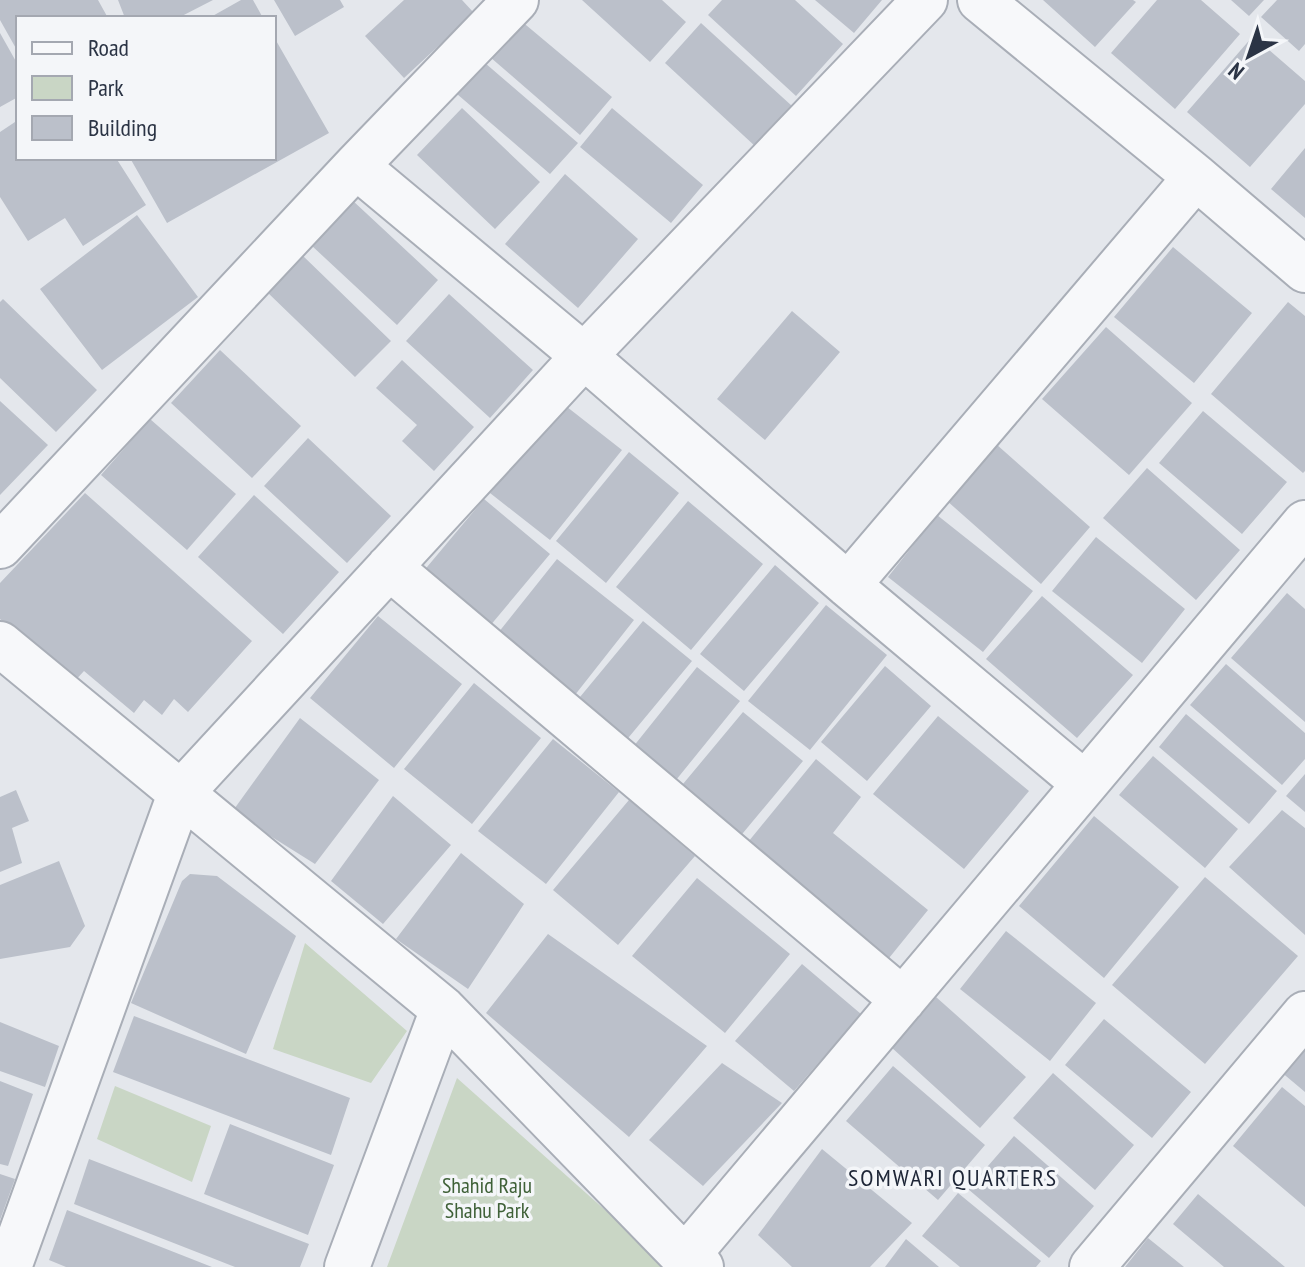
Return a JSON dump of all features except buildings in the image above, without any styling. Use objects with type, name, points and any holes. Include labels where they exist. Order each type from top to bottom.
[{"type":"street","points":[[0,546],[516,0]]},
{"type":"street","points":[[9,1267],[180,794],[584,356],[925,0]]},
{"type":"street","points":[[980,0],[1305,270]]},
{"type":"street","points":[[356,166],[584,356],[848,585],[1085,784]]},
{"type":"street","points":[[848,585],[1196,177]]},
{"type":"street","points":[[0,644],[443,1009],[693,1262],[903,1000],[1305,523]]},
{"type":"street","points":[[389,567],[903,1000]]},
{"type":"street","points":[[347,1267],[443,1009]]},
{"type":"street","points":[[1092,1267],[1305,1014]]},
{"type":"green space","points":[[305,943],[407,1031],[371,1083],[273,1049]]},
{"type":"green space","name":"Shahid Raju Shahu Park","points":[[457,1078],[669,1267],[387,1267]]},
{"type":"green space","points":[[115,1086],[211,1126],[192,1182],[97,1139]]},
{"type":"district","name":"SOMWARI QUARTERS","points":[[953,1178]]}]
